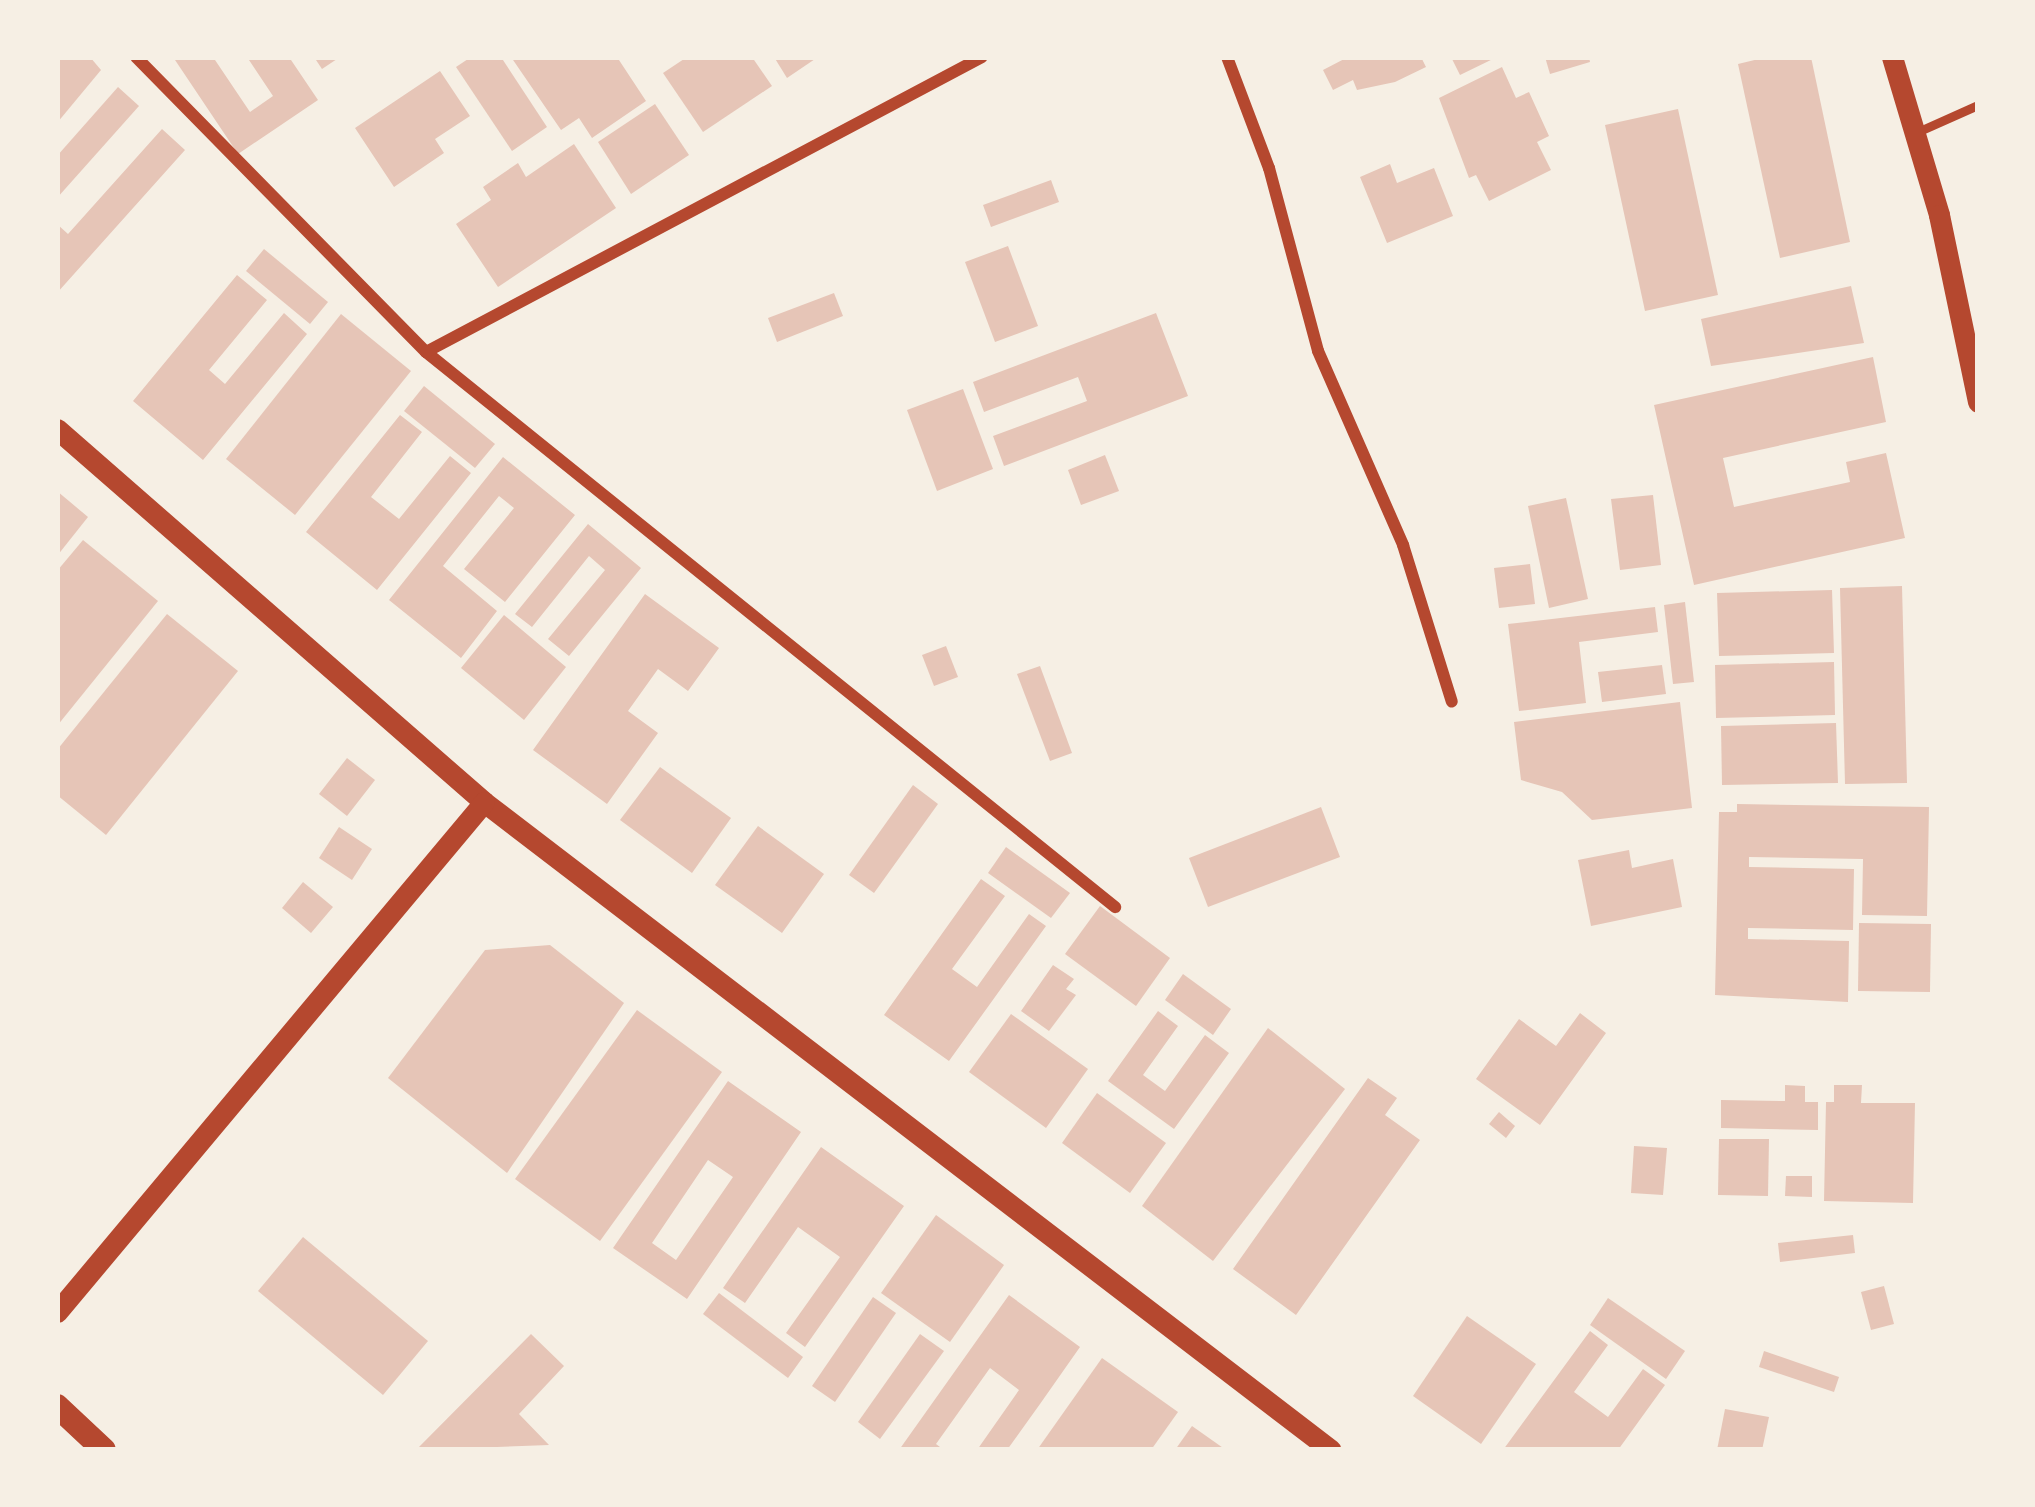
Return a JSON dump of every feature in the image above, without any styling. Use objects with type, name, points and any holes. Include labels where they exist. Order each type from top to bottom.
[{"type":"main road","points":[[57,1406],[104,1450]]},
{"type":"street","points":[[136,57],[426,352],[1115,907]]},
{"type":"street","points":[[426,352],[982,57]]},
{"type":"street","points":[[1227,57],[1269,168],[1318,351],[1402,545],[1452,702]]},
{"type":"street","points":[[1892,57],[1915,134],[1978,402]]},
{"type":"street","points":[[57,429],[484,802],[1331,1450]]},
{"type":"street","points":[[57,1312],[484,802]]},
{"type":"lane","points":[[1915,134],[1978,105]]},
{"type":"building","points":[[57,57],[90,57],[101,70],[57,123]]},
{"type":"building","points":[[173,57],[213,57],[250,112],[273,96],[247,57],[289,57],[318,100],[238,154]]},
{"type":"building","points":[[314,57],[340,57],[322,69]]},
{"type":"building","points":[[471,57],[501,57],[547,127],[512,151],[456,67]]},
{"type":"building","points":[[511,57],[617,57],[646,101],[592,138],[579,118],[561,130]]},
{"type":"building","points":[[687,57],[752,57],[772,86],[703,132],[663,73]]},
{"type":"building","points":[[774,57],[818,57],[787,78]]},
{"type":"building","points":[[1348,57],[1421,57],[1426,67],[1395,82],[1357,90],[1353,80],[1333,90],[1323,70]]},
{"type":"building","points":[[1451,57],[1497,57],[1460,75]]},
{"type":"building","points":[[1545,57],[1589,57],[1590,62],[1550,74]]},
{"type":"building","points":[[1767,57],[1811,57],[1850,242],[1780,258],[1738,64]]},
{"type":"building","points":[[1502,67],[1516,98],[1529,92],[1549,136],[1537,142],[1551,170],[1489,201],[1476,175],[1469,178],[1439,98]]},
{"type":"building","points":[[440,71],[470,116],[435,139],[444,153],[394,187],[355,128]]},
{"type":"building","points":[[118,87],[139,106],[57,198],[57,156]]},
{"type":"building","points":[[655,104],[689,155],[631,194],[598,142]]},
{"type":"building","points":[[1678,109],[1718,295],[1645,311],[1605,125]]},
{"type":"building","points":[[162,129],[185,150],[57,293],[57,224],[68,234]]},
{"type":"building","points":[[574,144],[616,208],[498,287],[456,224],[491,200],[483,187],[518,163],[526,177]]},
{"type":"building","points":[[1390,164],[1397,183],[1434,168],[1453,216],[1387,243],[1360,177]]},
{"type":"building","points":[[1051,180],[1059,202],[991,227],[983,205]]},
{"type":"building","points":[[1008,246],[1038,326],[995,342],[965,262]]},
{"type":"building","points":[[264,249],[328,302],[310,324],[246,271]]},
{"type":"building","points":[[237,275],[267,300],[209,370],[225,384],[284,313],[307,334],[203,460],[133,401]]},
{"type":"building","points":[[1851,286],[1864,343],[1711,366],[1701,319]]},
{"type":"building","points":[[834,293],[843,316],[777,342],[768,318]]},
{"type":"building","points":[[1156,313],[1188,396],[1004,466],[993,436],[1087,401],[1078,377],[984,412],[973,382]]},
{"type":"building","points":[[341,314],[411,371],[295,515],[226,459]]},
{"type":"building","points":[[1873,357],[1886,422],[1723,458],[1734,507],[1850,482],[1846,462],[1886,453],[1905,538],[1694,585],[1654,405]]},
{"type":"building","points":[[424,386],[495,444],[475,468],[404,411]]},
{"type":"building","points":[[963,389],[993,469],[937,491],[907,410]]},
{"type":"building","points":[[400,415],[422,432],[371,497],[399,519],[450,456],[471,473],[377,590],[306,532]]},
{"type":"building","points":[[1105,455],[1119,491],[1081,505],[1068,470]]},
{"type":"building","points":[[503,457],[575,515],[505,602],[464,569],[514,508],[499,496],[443,566],[497,611],[461,658],[389,600]]},
{"type":"building","points":[[57,491],[88,517],[57,556]]},
{"type":"building","points":[[1653,495],[1661,565],[1620,570],[1611,499]]},
{"type":"building","points":[[1566,498],[1588,599],[1549,608],[1528,506]]},
{"type":"building","points":[[588,524],[641,568],[569,656],[548,639],[605,570],[589,556],[532,627],[515,614]]},
{"type":"building","points":[[83,540],[158,601],[57,726],[57,571]]},
{"type":"building","points":[[1530,564],[1535,604],[1499,608],[1494,568]]},
{"type":"building","points":[[1902,586],[1907,783],[1845,784],[1840,588]]},
{"type":"building","points":[[1832,590],[1834,653],[1719,656],[1717,593]]},
{"type":"building","points":[[645,594],[719,648],[688,691],[658,669],[628,711],[658,733],[607,804],[533,750]]},
{"type":"building","points":[[1685,602],[1694,682],[1673,684],[1664,605]]},
{"type":"building","points":[[1655,607],[1658,632],[1579,642],[1586,703],[1519,711],[1508,624]]},
{"type":"building","points":[[167,614],[238,671],[106,835],[57,795],[57,750]]},
{"type":"building","points":[[504,615],[566,667],[524,720],[461,668]]},
{"type":"building","points":[[946,646],[958,677],[934,686],[922,655]]},
{"type":"building","points":[[1834,662],[1835,715],[1716,718],[1715,665]]},
{"type":"building","points":[[1662,665],[1666,694],[1602,702],[1598,672]]},
{"type":"building","points":[[1040,666],[1072,753],[1050,761],[1017,674]]},
{"type":"building","points":[[1680,702],[1692,808],[1592,820],[1562,792],[1521,780],[1514,722]]},
{"type":"building","points":[[1836,723],[1838,783],[1722,785],[1721,726]]},
{"type":"building","points":[[347,758],[375,780],[347,816],[319,794]]},
{"type":"building","points":[[660,767],[731,818],[692,873],[620,820]]},
{"type":"building","points":[[913,785],[938,804],[874,893],[849,875]]},
{"type":"building","points":[[1737,804],[1929,807],[1927,916],[1862,915],[1863,859],[1749,857],[1749,867],[1854,869],[1853,930],[1748,928],[1748,939],[1849,941],[1848,1002],[1715,995],[1719,812],[1737,812]]},
{"type":"building","points":[[1321,807],[1340,857],[1208,907],[1189,858]]},
{"type":"building","points":[[758,826],[824,874],[782,933],[715,885]]},
{"type":"building","points":[[339,827],[372,849],[352,880],[319,858]]},
{"type":"building","points":[[1006,847],[1070,893],[1051,918],[988,873]]},
{"type":"building","points":[[1629,850],[1632,868],[1673,859],[1682,907],[1591,926],[1578,860]]},
{"type":"building","points":[[981,879],[1005,896],[952,969],[977,987],[1029,914],[1046,926],[949,1061],[884,1015]]},
{"type":"building","points":[[303,882],[333,907],[311,933],[282,908]]},
{"type":"building","points":[[1100,906],[1170,958],[1136,1006],[1065,954]]},
{"type":"building","points":[[1859,923],[1931,924],[1930,992],[1858,991]]},
{"type":"building","points":[[550,945],[624,1003],[507,1173],[388,1078],[485,950]]},
{"type":"building","points":[[1053,965],[1074,979],[1066,989],[1076,995],[1049,1031],[1021,1011]]},
{"type":"building","points":[[1183,974],[1231,1009],[1213,1035],[1165,1000]]},
{"type":"building","points":[[637,1010],[722,1072],[600,1241],[515,1179]]},
{"type":"building","points":[[1158,1011],[1178,1026],[1143,1075],[1165,1091],[1205,1035],[1229,1053],[1174,1129],[1108,1081]]},
{"type":"building","points":[[1580,1013],[1606,1033],[1540,1125],[1476,1079],[1519,1019],[1556,1046]]},
{"type":"building","points":[[1011,1014],[1088,1069],[1046,1128],[969,1072]]},
{"type":"building","points":[[1268,1028],[1345,1089],[1213,1261],[1142,1206]]},
{"type":"building","points":[[1368,1078],[1397,1098],[1385,1115],[1420,1140],[1296,1315],[1233,1269]]},
{"type":"building","points":[[728,1081],[801,1132],[687,1299],[613,1248]],"holes":[[[708,1160],[733,1177],[676,1260],[652,1243]]]},
{"type":"building","points":[[1785,1085],[1805,1086],[1805,1102],[1818,1102],[1818,1130],[1721,1128],[1721,1100],[1785,1101]]},
{"type":"building","points":[[1834,1085],[1862,1085],[1861,1103],[1915,1103],[1913,1203],[1824,1201],[1826,1102],[1834,1102]]},
{"type":"building","points":[[1097,1093],[1166,1143],[1130,1193],[1062,1143]]},
{"type":"building","points":[[1499,1112],[1515,1126],[1506,1138],[1489,1124]]},
{"type":"building","points":[[1719,1139],[1769,1139],[1768,1196],[1718,1195]]},
{"type":"building","points":[[1634,1146],[1667,1148],[1663,1195],[1631,1193]]},
{"type":"building","points":[[821,1147],[904,1206],[805,1347],[786,1333],[840,1257],[798,1227],[745,1303],[723,1288]]},
{"type":"building","points":[[1786,1176],[1812,1176],[1812,1197],[1785,1196]]},
{"type":"building","points":[[936,1215],[1004,1265],[950,1342],[881,1293]]},
{"type":"building","points":[[1853,1235],[1855,1253],[1780,1262],[1778,1243]]},
{"type":"building","points":[[303,1237],[428,1341],[383,1395],[258,1291]]},
{"type":"building","points":[[1884,1286],[1894,1324],[1871,1330],[1861,1292]]},
{"type":"building","points":[[719,1293],[803,1357],[788,1378],[703,1314]]},
{"type":"building","points":[[1009,1295],[1080,1347],[1040,1404],[1007,1450],[977,1450],[1019,1390],[990,1368],[936,1444],[944,1450],[899,1450]]},
{"type":"building","points":[[873,1297],[896,1313],[835,1402],[812,1386]]},
{"type":"building","points":[[1608,1298],[1685,1351],[1666,1379],[1590,1325]]},
{"type":"building","points":[[1467,1316],[1536,1364],[1481,1444],[1413,1396]]},
{"type":"building","points":[[1590,1331],[1608,1345],[1574,1392],[1608,1417],[1643,1369],[1665,1385],[1618,1450],[1503,1450]]},
{"type":"building","points":[[531,1334],[564,1366],[519,1414],[549,1445],[416,1450]]},
{"type":"building","points":[[920,1334],[944,1351],[880,1439],[858,1422]]},
{"type":"building","points":[[1764,1351],[1839,1377],[1834,1392],[1759,1367]]},
{"type":"building","points":[[1102,1358],[1178,1412],[1151,1450],[1037,1450]]},
{"type":"building","points":[[1725,1409],[1769,1417],[1762,1450],[1717,1450]]},
{"type":"building","points":[[1192,1426],[1226,1450],[1175,1450]]}]
